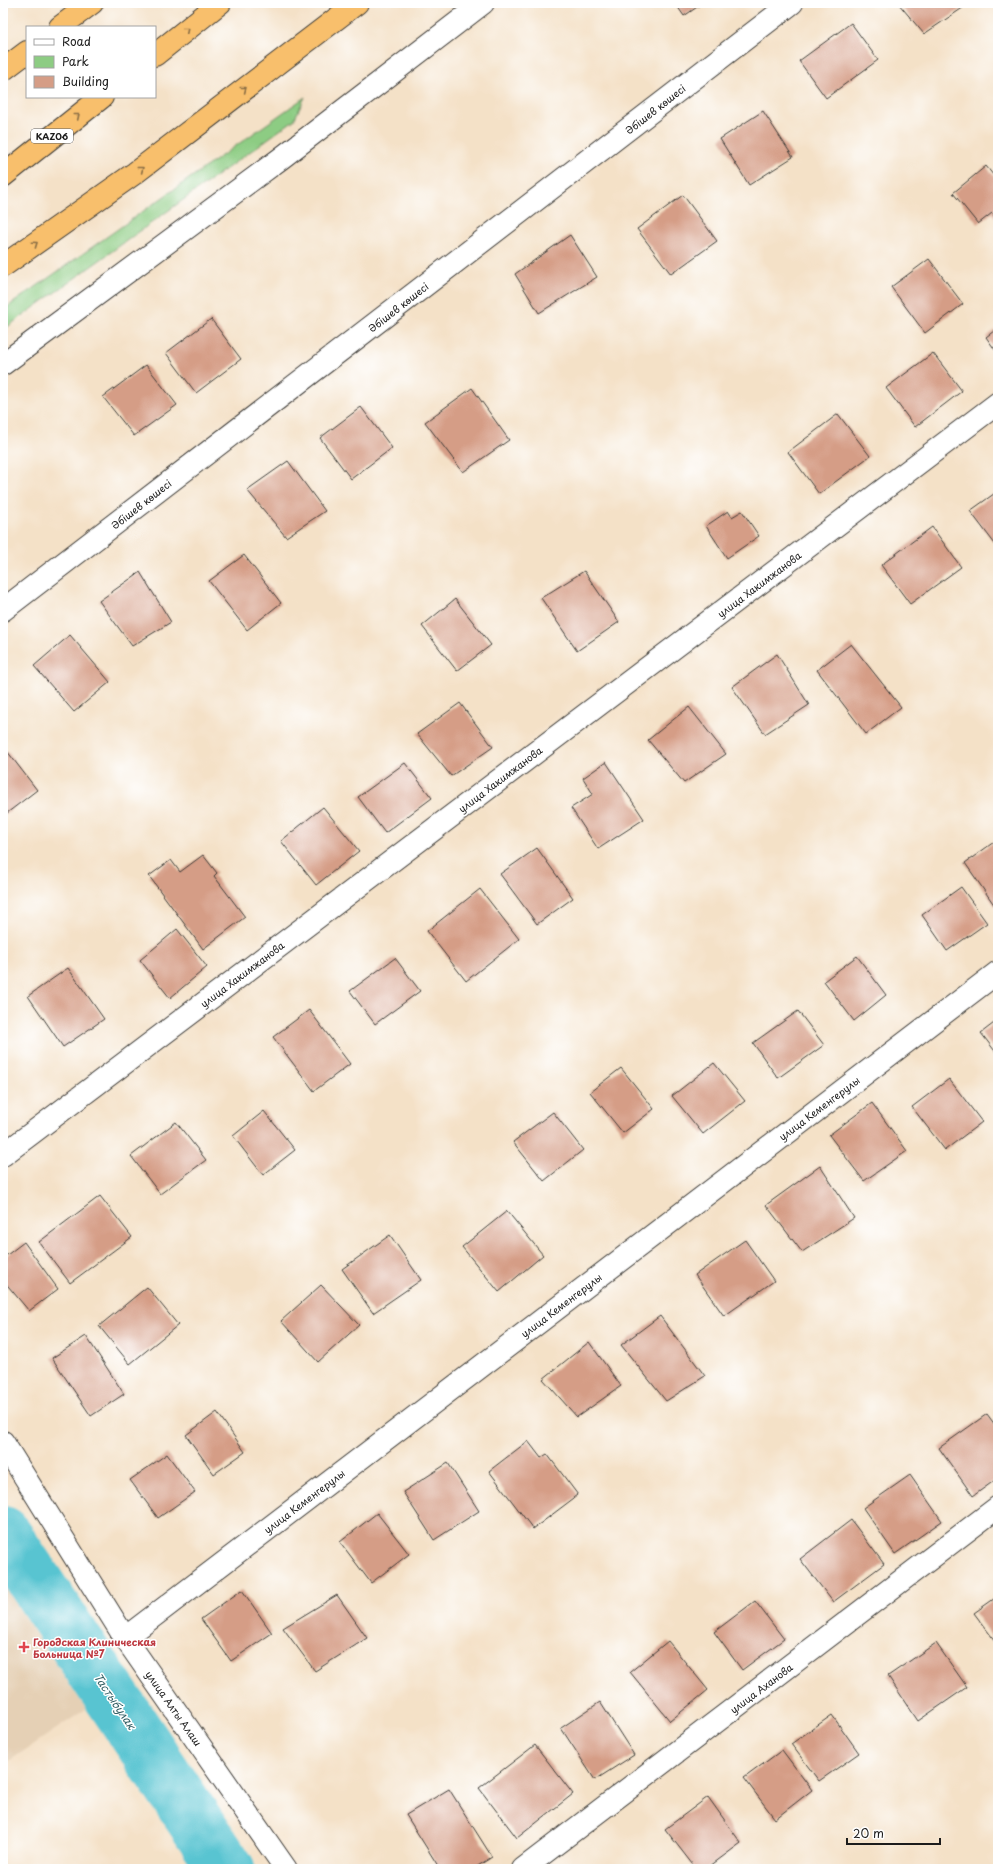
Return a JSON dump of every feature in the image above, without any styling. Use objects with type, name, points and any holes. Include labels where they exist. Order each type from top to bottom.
[{"type":"highway","points":[[61,26],[92,3]]},
{"type":"highway","points":[[156,54],[220,3]]},
{"type":"highway","points":[[3,266],[135,173],[356,3]]},
{"type":"highway","points":[[3,70],[26,53]]},
{"type":"highway","name":"KАZ06","points":[[3,176],[101,98]]},
{"type":"street","points":[[3,364],[280,159],[483,3]]},
{"type":"street","name":"Әбішев көшесі","points":[[3,610],[792,3]]},
{"type":"street","name":"улица Хакимжанова","points":[[3,1155],[998,403]]},
{"type":"street","name":"улица Кеменгерулы","points":[[125,1638],[998,972]]},
{"type":"street","name":"улица Алты Алаш","points":[[3,1442],[125,1638],[286,1869]]},
{"type":"street","name":"улица Аханова","points":[[523,1869],[998,1507]]},
{"type":"shaded area","name":"Городская Клиническая Больница №7","points":[[3,1585],[86,1709],[3,1765]]},
{"type":"green space","points":[[305,97],[294,120],[3,330],[3,310]]},
{"type":"building","points":[[675,3],[703,3],[684,16]]},
{"type":"building","points":[[898,3],[970,3],[924,34]]},
{"type":"building","points":[[851,23],[878,60],[826,98],[799,61]]},
{"type":"building","points":[[763,111],[793,157],[749,185],[720,139]]},
{"type":"building","points":[[986,166],[998,181],[998,214],[995,217],[992,213],[978,224],[953,193]]},
{"type":"building","points":[[683,195],[717,241],[671,274],[637,229]]},
{"type":"building","points":[[570,235],[597,277],[539,313],[515,274]]},
{"type":"building","points":[[929,259],[963,304],[925,333],[891,287]]},
{"type":"building","points":[[211,319],[241,359],[196,393],[166,353]]},
{"type":"building","points":[[998,328],[998,354],[986,337]]},
{"type":"building","points":[[933,353],[962,391],[915,427],[886,388]]},
{"type":"building","points":[[146,365],[177,405],[134,436],[103,397]]},
{"type":"building","points":[[472,388],[509,440],[463,472],[425,422]]},
{"type":"building","points":[[361,407],[392,448],[351,479],[320,438]]},
{"type":"building","points":[[838,414],[870,456],[819,494],[788,452]]},
{"type":"building","points":[[288,461],[325,511],[286,537],[247,490]]},
{"type":"building","points":[[998,491],[998,548],[970,511]]},
{"type":"building","points":[[728,511],[732,517],[742,511],[759,536],[727,558],[706,526]]},
{"type":"building","points":[[932,527],[961,567],[910,604],[881,565]]},
{"type":"building","points":[[244,555],[281,603],[247,630],[209,581]]},
{"type":"building","points":[[584,571],[619,622],[577,651],[541,598]]},
{"type":"building","points":[[140,572],[171,622],[132,646],[99,601]]},
{"type":"building","points":[[455,599],[491,645],[457,671],[422,626]]},
{"type":"building","points":[[70,635],[110,682],[74,712],[34,666]]},
{"type":"building","points":[[851,644],[901,707],[866,734],[817,670]]},
{"type":"building","points":[[777,654],[809,705],[765,734],[732,687]]},
{"type":"building","points":[[460,703],[493,747],[451,776],[417,734]]},
{"type":"building","points":[[689,707],[726,754],[684,783],[648,740]]},
{"type":"building","points":[[7,751],[37,790],[3,816],[3,754]]},
{"type":"building","points":[[606,762],[644,819],[598,849],[571,808],[593,794],[583,778]]},
{"type":"building","points":[[405,763],[432,798],[385,833],[358,797]]},
{"type":"building","points":[[323,807],[359,851],[316,885],[281,841]]},
{"type":"building","points":[[998,839],[998,904],[995,906],[965,863]]},
{"type":"building","points":[[537,848],[573,898],[537,924],[500,874]]},
{"type":"building","points":[[203,855],[217,873],[214,876],[245,917],[203,949],[149,876],[171,860],[180,872]]},
{"type":"building","points":[[961,887],[987,923],[947,951],[922,915]]},
{"type":"building","points":[[480,889],[519,939],[466,981],[427,931]]},
{"type":"building","points":[[177,929],[207,967],[170,998],[140,960]]},
{"type":"building","points":[[857,956],[886,995],[854,1021],[824,981]]},
{"type":"building","points":[[395,958],[420,991],[375,1024],[350,991]]},
{"type":"building","points":[[68,968],[104,1019],[63,1047],[28,996]]},
{"type":"building","points":[[309,1010],[350,1064],[314,1091],[273,1037]]},
{"type":"building","points":[[798,1011],[824,1045],[778,1078],[753,1043]]},
{"type":"building","points":[[998,1020],[998,1055],[981,1033]]},
{"type":"building","points":[[714,1063],[745,1101],[703,1134],[672,1096]]},
{"type":"building","points":[[621,1068],[654,1109],[623,1133],[590,1092]]},
{"type":"building","points":[[949,1079],[982,1122],[945,1150],[912,1107]]},
{"type":"building","points":[[872,1103],[907,1151],[864,1181],[829,1135]]},
{"type":"building","points":[[264,1111],[295,1150],[263,1175],[233,1136]]},
{"type":"building","points":[[553,1112],[583,1150],[544,1181],[513,1142]]},
{"type":"building","points":[[176,1122],[206,1160],[160,1194],[131,1156]]},
{"type":"building","points":[[820,1166],[854,1218],[802,1252],[766,1205]]},
{"type":"building","points":[[100,1196],[132,1237],[70,1283],[39,1242]]},
{"type":"building","points":[[507,1211],[543,1255],[499,1292],[462,1247]]},
{"type":"building","points":[[390,1235],[421,1280],[373,1313],[342,1269]]},
{"type":"building","points":[[745,1240],[774,1281],[724,1316],[695,1275]]},
{"type":"building","points":[[24,1242],[58,1289],[29,1311],[3,1280],[3,1258]]},
{"type":"building","points":[[321,1285],[359,1325],[318,1362],[281,1321]]},
{"type":"building","points":[[147,1287],[178,1325],[130,1364],[99,1326]]},
{"type":"building","points":[[660,1316],[705,1376],[666,1401],[621,1345]]},
{"type":"building","points":[[86,1336],[124,1394],[91,1416],[52,1358]]},
{"type":"building","points":[[589,1342],[621,1386],[577,1417],[543,1379]]},
{"type":"building","points":[[217,1412],[245,1452],[214,1474],[186,1435]]},
{"type":"building","points":[[987,1414],[998,1429],[998,1478],[973,1496],[939,1448]]},
{"type":"building","points":[[528,1441],[541,1458],[547,1454],[578,1495],[533,1529],[489,1471]]},
{"type":"building","points":[[167,1454],[195,1492],[158,1518],[130,1480]]},
{"type":"building","points":[[448,1463],[479,1511],[434,1540],[403,1492]]},
{"type":"building","points":[[910,1475],[942,1521],[895,1554],[863,1508]]},
{"type":"building","points":[[377,1513],[409,1554],[371,1583],[340,1542]]},
{"type":"building","points":[[851,1520],[884,1564],[833,1602],[800,1559]]},
{"type":"building","points":[[242,1590],[272,1633],[231,1661],[201,1619]]},
{"type":"building","points":[[337,1595],[367,1638],[315,1671],[283,1628]]},
{"type":"building","points":[[998,1596],[998,1645],[974,1613]]},
{"type":"building","points":[[755,1601],[784,1639],[742,1670],[714,1632]]},
{"type":"building","points":[[668,1641],[708,1690],[670,1721],[630,1672]]},
{"type":"building","points":[[936,1643],[967,1687],[918,1721],[888,1676]]},
{"type":"building","points":[[600,1702],[634,1755],[595,1780],[561,1728]]},
{"type":"building","points":[[832,1715],[859,1753],[819,1781],[791,1744]]},
{"type":"building","points":[[535,1745],[573,1794],[517,1838],[479,1788]]},
{"type":"building","points":[[782,1750],[812,1790],[775,1819],[744,1778]]},
{"type":"building","points":[[449,1789],[492,1857],[473,1869],[440,1869],[406,1815]]},
{"type":"building","points":[[708,1797],[741,1843],[706,1869],[696,1869],[665,1829]]},
{"type":"waterway","name":"Тастыбулак","points":[[3,1534],[227,1869]]},
{"type":"place","name":"Городская Клиническая Больница №7","points":[[24,1647]]}]
